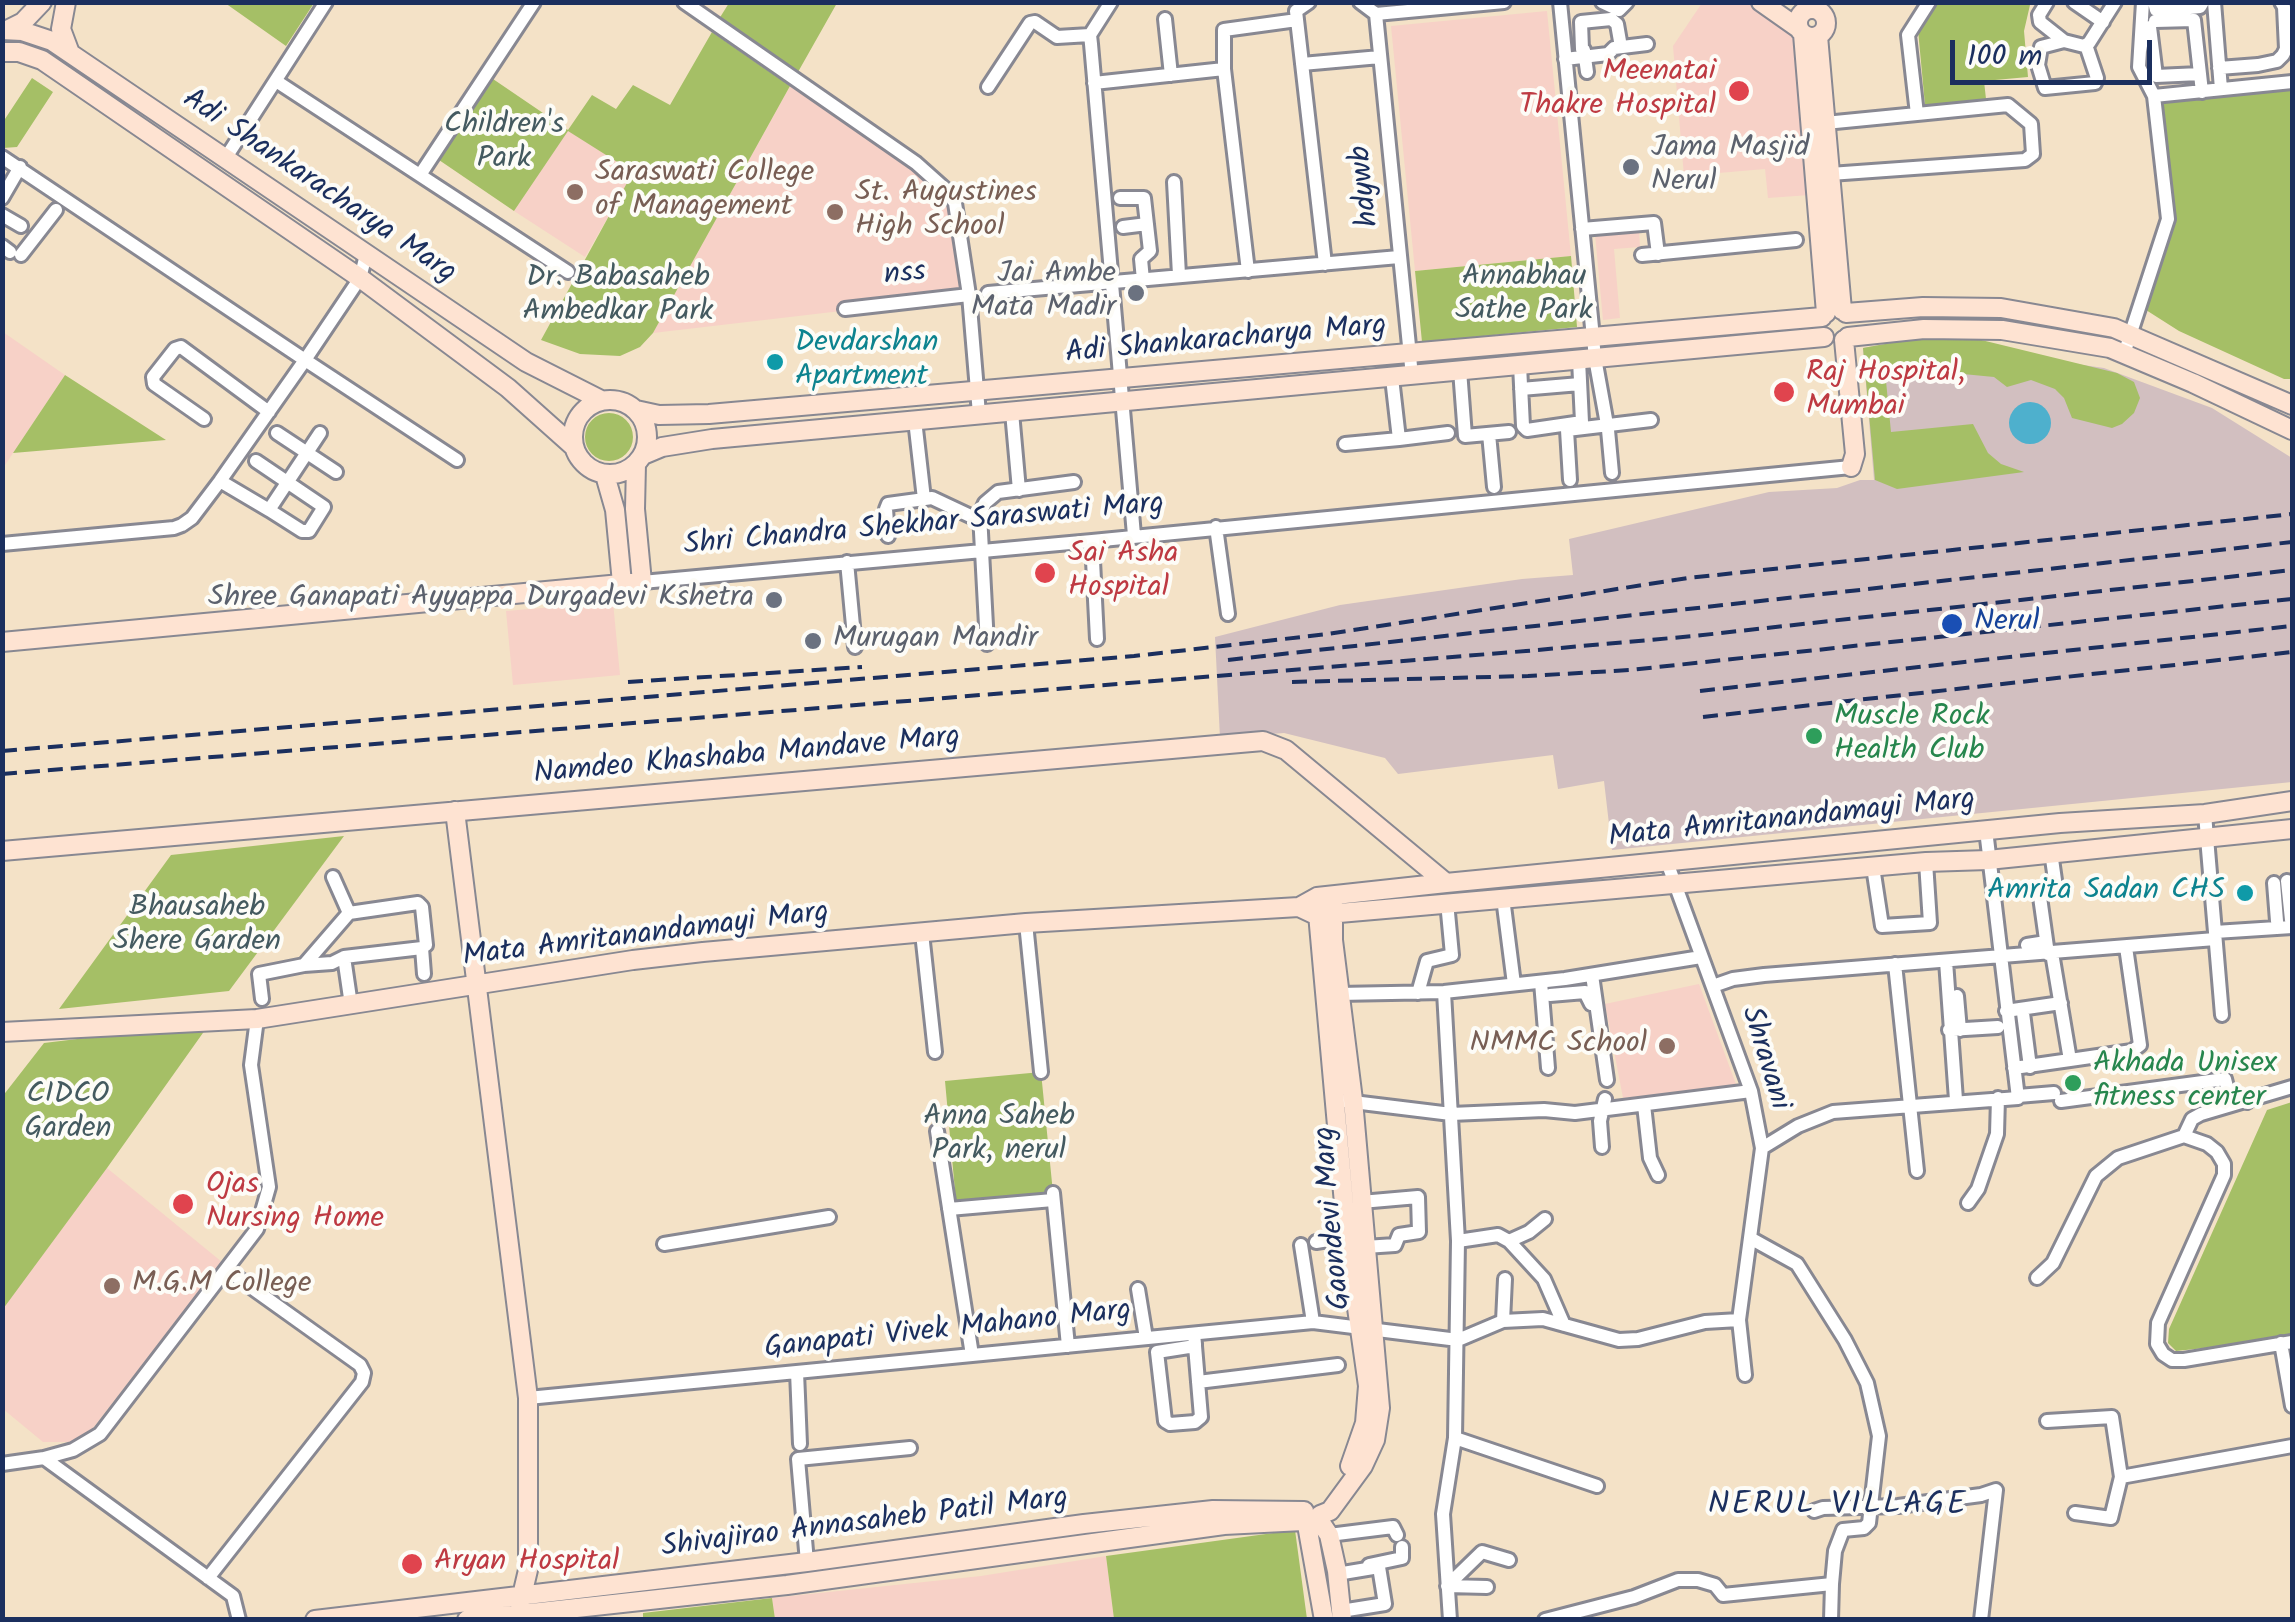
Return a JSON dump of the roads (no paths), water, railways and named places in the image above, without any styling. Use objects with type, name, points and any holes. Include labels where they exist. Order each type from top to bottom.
[{"type":"main road","points":[[5,30],[23,22],[42,2]]},
{"type":"main road","points":[[66,2],[61,29],[70,53]]},
{"type":"main road","points":[[1761,2],[1810,18],[1837,2]]},
{"type":"main road","points":[[1810,18],[1830,174],[1834,313],[1820,327],[1837,339],[1852,327],[1834,313],[1810,18]]},
{"type":"main road","name":"Adi Shankaracharya Marg","points":[[5,30],[38,36],[70,53],[526,362],[602,400]]},
{"type":"main road","name":"Adi Shankaracharya Marg","points":[[2,52],[20,52],[42,60],[360,278],[508,388],[573,446]]},
{"type":"main road","name":"Adi Shankaracharya Marg","points":[[636,410],[684,416],[1923,307],[2001,308],[2131,333],[2292,405]]},
{"type":"main road","name":"Adi Shankaracharya Marg","points":[[639,460],[662,447],[712,439],[1924,329],[2002,330],[2110,348],[2292,430]]},
{"type":"main road","name":"Shri Chandra Shekhar Saraswati Marg","points":[[1837,339],[1856,454],[1852,467]]},
{"type":"main road","points":[[639,460],[627,471],[605,475],[585,466],[573,446],[574,423],[581,413],[602,400],[614,400],[636,410],[647,432],[639,460],[635,509],[642,582]]},
{"type":"main road","points":[[605,475],[615,510],[622,584]]},
{"type":"main road","name":"Shri Chandra Shekhar Saraswati Marg","points":[[2,642],[642,582]]},
{"type":"main road","name":"Namdeo Khashaba Mandave Marg","points":[[2,851],[1263,741],[1286,750],[1446,893]]},
{"type":"main road","name":"Mata Amritanandamayi Marg","points":[[2,1032],[257,1019],[632,960],[1026,923],[1319,906],[1446,893],[1667,862],[1986,830],[2206,814],[2292,801]]},
{"type":"main road","points":[[455,810],[528,1398],[529,1522],[524,1616]]},
{"type":"main road","name":"Mata Amritanandamayi Marg","points":[[1446,893],[1504,898],[1988,860],[2292,829]]},
{"type":"main road","name":"Gaondevi Marg","points":[[1319,906],[1338,994],[1345,1101],[1347,1237],[1365,1328]]},
{"type":"main road","name":"Gaondevi Marg","points":[[1314,1520],[1341,1484],[1358,1450],[1368,1386],[1361,1202],[1319,906]]},
{"type":"main road","name":"Shivajirao Annasaheb Patil Marg","points":[[315,1620],[1213,1510],[1314,1520]]},
{"type":"main road","points":[[1314,1520],[1337,1572],[1336,1617]]},
{"type":"main road","points":[[1314,1520],[1336,1617]]},
{"type":"main road","name":"Shivajirao Annasaheb Patil Marg","points":[[466,1620],[787,1584],[1224,1525],[1314,1520]]},
{"type":"street","points":[[225,159],[326,2]]},
{"type":"street","points":[[420,175],[534,2]]},
{"type":"street","points":[[684,2],[916,163],[955,203],[969,295],[979,414]]},
{"type":"street","points":[[1110,2],[1090,35],[1134,535]]},
{"type":"street","points":[[1309,2],[1296,10],[1325,264]]},
{"type":"street","points":[[1360,2],[1376,14],[1504,2]]},
{"type":"street","points":[[1520,365],[1523,426],[1528,430],[1580,425],[1580,384],[1593,337],[1560,2]]},
{"type":"street","points":[[1602,2],[1619,10],[1626,2]]},
{"type":"street","points":[[1916,114],[1908,36],[1929,2]]},
{"type":"street","points":[[2047,2],[2038,18],[2064,42]]},
{"type":"street","points":[[2074,2],[2103,22]]},
{"type":"street","points":[[2086,44],[2115,2]]},
{"type":"street","points":[[2124,354],[2168,219],[2154,96],[2139,67],[2143,2]]},
{"type":"street","points":[[2154,2],[2159,11],[2200,7],[2203,2]]},
{"type":"street","points":[[2214,2],[2221,90]]},
{"type":"street","points":[[2219,68],[2258,65],[2280,57],[2286,49],[2284,7],[2280,2]]},
{"type":"street","name":"hdywb","points":[[1376,14],[1412,376]]},
{"type":"street","points":[[1166,19],[1171,75]]},
{"type":"street","points":[[1586,64],[1581,22],[1611,19],[1618,24],[1621,47]]},
{"type":"street","points":[[1248,270],[1224,69],[1224,30],[1297,20]]},
{"type":"street","points":[[2200,74],[2156,76],[2153,24],[2194,20],[2200,74],[2202,92]]},
{"type":"street","points":[[988,87],[1030,23],[1035,22],[1057,37],[1090,35]]},
{"type":"street","points":[[2278,37],[2280,57]]},
{"type":"street","points":[[2064,42],[2086,44],[2097,78],[2095,83],[2045,88],[2038,64],[2041,47],[2064,42]]},
{"type":"street","points":[[1565,59],[1586,64],[1614,48],[1648,44]]},
{"type":"street","points":[[1302,64],[1380,57]]},
{"type":"street","points":[[1094,84],[1224,69]]},
{"type":"street","points":[[276,80],[568,272]]},
{"type":"street","points":[[2154,96],[2292,82]]},
{"type":"street","points":[[1825,124],[2008,105],[2031,124],[2034,154],[2025,160],[1830,174]]},
{"type":"street","points":[[2,157],[458,460]]},
{"type":"street","points":[[2,198],[20,167]]},
{"type":"street","points":[[1174,182],[1179,276]]},
{"type":"street","points":[[1120,198],[1142,196],[1150,251],[1141,259],[1143,280]]},
{"type":"street","points":[[11,251],[56,210]]},
{"type":"street","points":[[2,214],[21,226]]},
{"type":"street","points":[[1582,229],[1654,223],[1658,254]]},
{"type":"street","points":[[1123,227],[1147,224]]},
{"type":"street","points":[[1642,255],[1796,240]]},
{"type":"street","points":[[2,544],[174,528],[192,518],[360,278],[366,255]]},
{"type":"street","points":[[988,293],[1399,257]]},
{"type":"street","name":"nss","points":[[845,308],[969,295]]},
{"type":"street","points":[[204,419],[154,384],[153,377],[175,349],[181,347],[269,412]]},
{"type":"street","points":[[1587,359],[1606,426],[1612,473]]},
{"type":"street","points":[[1460,370],[1464,436]]},
{"type":"street","points":[[1392,378],[1399,439]]},
{"type":"street","points":[[1521,389],[1580,384]]},
{"type":"street","points":[[1012,412],[1019,490]]},
{"type":"street","points":[[915,420],[924,499]]},
{"type":"street","points":[[1570,480],[1565,432],[1650,420]]},
{"type":"street","points":[[277,432],[336,472]]},
{"type":"street","points":[[1345,444],[1509,432]]},
{"type":"street","points":[[270,510],[320,433]]},
{"type":"street","points":[[1489,434],[1494,487]]},
{"type":"street","points":[[220,481],[302,532],[309,531],[324,507],[256,461]]},
{"type":"street","name":"Shri Chandra Shekhar Saraswati Marg","points":[[642,582],[1852,467]]},
{"type":"street","points":[[988,644],[981,521],[986,504],[998,492],[1074,482]]},
{"type":"street","points":[[888,536],[888,504],[940,501],[981,521]]},
{"type":"street","points":[[1216,527],[1228,614]]},
{"type":"street","points":[[1094,541],[1105,626]]},
{"type":"street","points":[[1094,541],[1098,638]]},
{"type":"street","points":[[847,562],[855,647]]},
{"type":"street","points":[[2206,814],[2222,1014]]},
{"type":"street","points":[[1986,830],[2018,1096]]},
{"type":"street","points":[[2051,852],[2056,886],[2040,897],[2070,1060]]},
{"type":"street","name":"Shravani","points":[[1667,862],[1751,1090],[1762,1148],[1739,1320],[1745,1375]]},
{"type":"street","points":[[1872,867],[1882,926],[1930,923],[1926,862]]},
{"type":"street","points":[[333,877],[350,913]]},
{"type":"street","points":[[2281,882],[2288,922]]},
{"type":"street","points":[[1418,990],[1427,961],[1452,954],[1446,893]]},
{"type":"street","points":[[1504,898],[1514,982]]},
{"type":"street","points":[[262,1000],[259,974],[332,962],[344,957],[422,948],[426,945],[422,908],[418,903],[350,913],[304,965]]},
{"type":"street","points":[[2258,922],[2288,922]]},
{"type":"street","points":[[1713,986],[1764,975],[2049,950],[2126,948],[2288,922]]},
{"type":"street","points":[[1026,923],[1041,1072]]},
{"type":"street","points":[[922,933],[934,1052]]},
{"type":"street","points":[[2028,945],[2049,950]]},
{"type":"street","points":[[422,948],[424,974]]},
{"type":"street","points":[[2014,1070],[2132,1051],[2140,1045],[2126,948]]},
{"type":"street","points":[[344,957],[351,1005]]},
{"type":"street","points":[[1338,994],[1541,982],[1701,957]]},
{"type":"street","points":[[1946,961],[1954,1030],[1956,1100]]},
{"type":"street","points":[[1896,964],[1918,1172]]},
{"type":"street","points":[[1592,975],[1591,994],[1607,1080]]},
{"type":"street","points":[[1418,990],[1444,992],[1514,982]]},
{"type":"street","points":[[1541,982],[1548,1068]]},
{"type":"street","points":[[1444,992],[1458,1241],[1455,1438],[1443,1514],[1450,1620]]},
{"type":"street","points":[[1550,995],[1591,994]]},
{"type":"street","points":[[1954,1030],[1957,996]]},
{"type":"street","points":[[2006,1011],[2061,1003]]},
{"type":"street","points":[[2023,1013],[2030,1067]]},
{"type":"street","points":[[2,1464],[74,1450],[100,1434],[257,1229],[268,1187],[251,1065],[257,1019]]},
{"type":"street","points":[[1954,1030],[1998,1026]]},
{"type":"street","points":[[2014,1070],[2048,1066]]},
{"type":"street","points":[[1762,1148],[1798,1126],[1833,1112],[1910,1108],[1956,1100],[2058,1097],[2226,1080],[2228,1091],[2247,1102]]},
{"type":"street","points":[[2184,1136],[2192,1119],[2292,1087]]},
{"type":"street","points":[[1345,1101],[1450,1114],[1544,1110],[1574,1113],[1605,1104],[1644,1104],[1751,1090]]},
{"type":"street","points":[[1968,1202],[1978,1190],[1997,1134],[1998,1098]]},
{"type":"street","points":[[1602,1147],[1600,1121],[1605,1104]]},
{"type":"street","points":[[1644,1104],[1650,1158],[1658,1175]]},
{"type":"street","points":[[937,1131],[972,1355]]},
{"type":"street","points":[[2037,1278],[2053,1264],[2096,1176],[2118,1158],[2184,1136],[2218,1152],[2224,1175],[2158,1323],[2157,1344],[2172,1360],[2184,1360],[2287,1342],[2292,1406]]},
{"type":"street","points":[[949,1209],[1053,1196],[1068,1346]]},
{"type":"street","points":[[1361,1202],[1418,1198],[1419,1232],[1399,1235],[1395,1245],[1365,1246]]},
{"type":"street","points":[[664,1244],[829,1217]]},
{"type":"street","points":[[1509,1241],[1545,1219]]},
{"type":"street","points":[[1458,1241],[1498,1235],[1509,1241],[1544,1279],[1564,1325]]},
{"type":"street","points":[[1316,1242],[1347,1237]]},
{"type":"street","points":[[1750,1238],[1797,1264],[1846,1340],[1867,1383],[1879,1436],[1869,1523],[1864,1528],[1843,1530],[1835,1551],[1831,1620]]},
{"type":"street","points":[[1301,1245],[1313,1322]]},
{"type":"street","points":[[208,1578],[362,1382],[364,1372],[360,1365],[227,1270]]},
{"type":"street","points":[[1503,1321],[1504,1280]]},
{"type":"street","points":[[1138,1288],[1146,1338]]},
{"type":"street","points":[[1458,1340],[1503,1321],[1543,1319],[1619,1340],[1705,1322],[1739,1320]]},
{"type":"street","name":"Ganapati Vivek Mahano Marg","points":[[528,1398],[1146,1338],[1194,1340],[1313,1322],[1458,1340]]},
{"type":"street","points":[[1194,1340],[1200,1421],[1166,1423],[1156,1352],[1194,1340]]},
{"type":"street","points":[[1198,1382],[1338,1365]]},
{"type":"street","points":[[797,1372],[800,1444]]},
{"type":"street","points":[[2047,1420],[2112,1416],[2121,1477],[2112,1518],[2076,1513]]},
{"type":"street","points":[[1455,1438],[1598,1486]]},
{"type":"street","points":[[2121,1477],[2292,1446]]},
{"type":"street","points":[[808,1562],[798,1459],[910,1448]]},
{"type":"street","points":[[44,1458],[235,1598],[239,1620]]},
{"type":"street","points":[[1814,1511],[1898,1506],[1996,1490],[1981,1620]]},
{"type":"street","points":[[1314,1520],[1392,1527],[1399,1541],[1402,1558],[1337,1572]]},
{"type":"street","points":[[1447,1586],[1482,1552],[1509,1560]]},
{"type":"street","points":[[1336,1617],[1385,1604],[1379,1567],[1337,1572]]},
{"type":"street","points":[[1545,1620],[1634,1597],[1678,1580],[1707,1580],[1721,1589],[1723,1595],[1832,1584]]},
{"type":"street","points":[[1447,1586],[1487,1587]]},
{"type":"water","points":[[2030,402],[2045,408],[2051,423],[2045,438],[2030,444],[2015,438],[2009,423],[2015,408]]},
{"type":"railway","points":[[2,751],[1134,656],[1328,634],[1688,578],[2292,514]]},
{"type":"railway","points":[[1228,660],[2292,542]]},
{"type":"railway","points":[[2,774],[1526,651],[2292,570]]},
{"type":"railway","points":[[1292,682],[1630,670],[2292,599]]},
{"type":"railway","points":[[1700,691],[2292,626]]},
{"type":"railway","points":[[1703,717],[2292,652]]},
{"type":"railway","points":[[628,682],[862,667]]},
{"type":"place","name":"Meenatai Thakre Hospital","points":[[1739,91]]},
{"type":"place","name":"Jama Masjid Nerul","points":[[1631,167]]},
{"type":"place","name":"Saraswati College of Management","points":[[575,192]]},
{"type":"place","name":"St. Augustines High School","points":[[835,212]]},
{"type":"place","name":"Jai Ambe Mata Madir","points":[[1136,293]]},
{"type":"place","name":"Devdarshan Apartment","points":[[775,362]]},
{"type":"place","name":"Raj Hospital, Mumbai","points":[[1784,392]]},
{"type":"place","name":"Sai Asha Hospital","points":[[1045,573]]},
{"type":"place","name":"Shree Ganapati Ayyappa Durgadevi Kshetra","points":[[774,600]]},
{"type":"place","name":"Nerul","points":[[1952,624]]},
{"type":"place","name":"Murugan Mandir","points":[[813,641]]},
{"type":"place","name":"Muscle Rock Health Club","points":[[1814,736]]},
{"type":"place","name":"Amrita Sadan CHS","points":[[2245,893]]},
{"type":"place","name":"NMMC School","points":[[1667,1046]]},
{"type":"place","name":"Akhada Unisex fitness center","points":[[2073,1083]]},
{"type":"place","name":"Ojas Nursing Home","points":[[183,1204]]},
{"type":"place","name":"M.G.M College","points":[[112,1286]]},
{"type":"place","name":"Aryan Hospital","points":[[412,1564]]},
{"type":"district","name":"NERUL VILLAGE","points":[[1838,1508]]},
{"type":"park label","name":"Children's Park","points":[[504,144]]},
{"type":"park label","name":"Annabhau Sathe Park","points":[[1524,296]]},
{"type":"park label","name":"Dr. Babasaheb Ambedkar Park","points":[[618,297]]},
{"type":"park label","name":"Bhausaheb Shere Garden","points":[[197,927]]},
{"type":"park label","name":"CIDCO Garden","points":[[68,1114]]},
{"type":"park label","name":"Anna Saheb Park, nerul","points":[[999,1136]]}]
